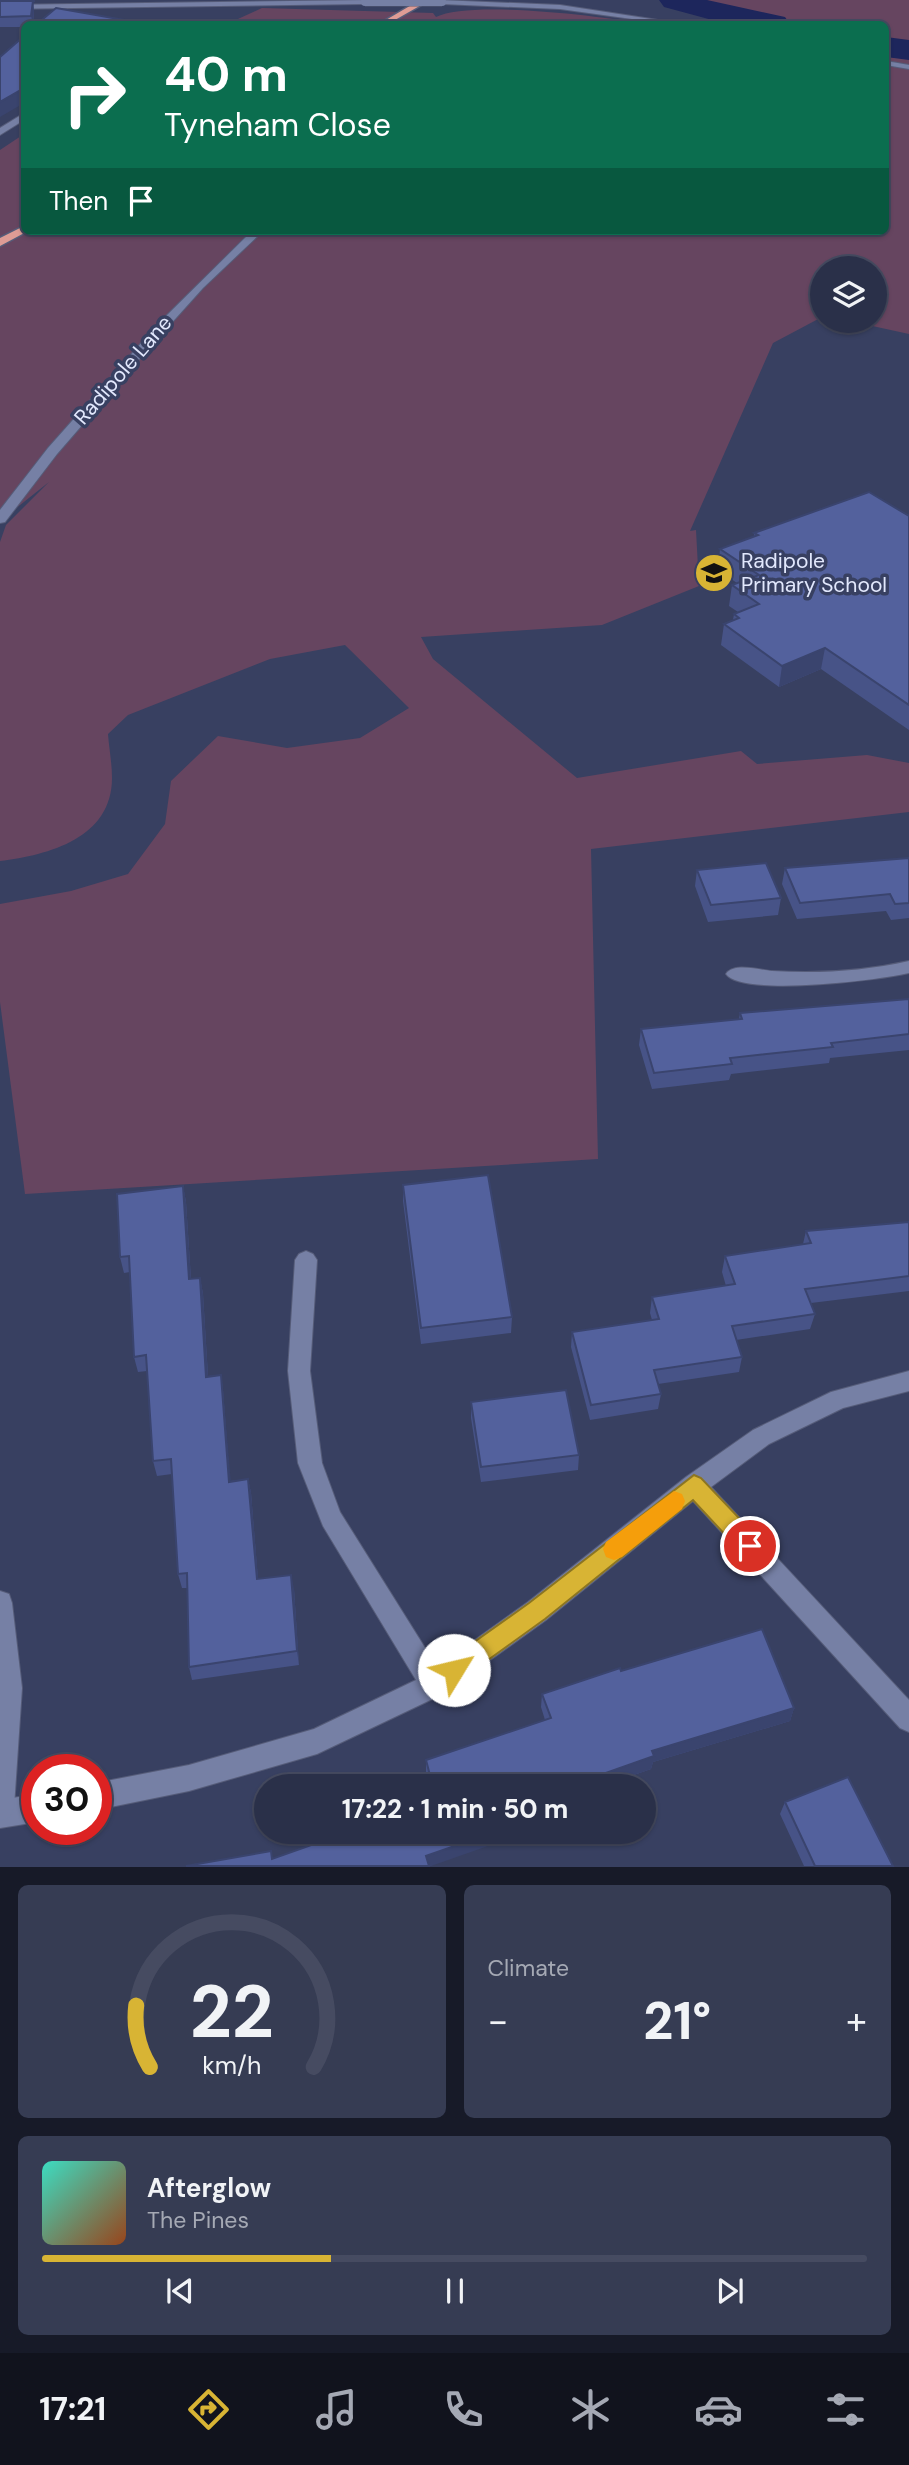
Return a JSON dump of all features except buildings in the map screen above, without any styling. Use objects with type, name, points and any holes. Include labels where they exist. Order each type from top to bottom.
[{"type":"highway","points":[[388,21],[426,0]]},
{"type":"highway","points":[[0,243],[21,231]]},
{"type":"street","points":[[0,7],[443,2],[560,7],[659,21]]},
{"type":"street","points":[[889,64],[909,67]]},
{"type":"street","points":[[0,132],[21,119]]},
{"type":"street","name":"Radipole Lane","points":[[0,519],[29,478],[173,313],[212,271],[253,235]]},
{"type":"street","points":[[735,974],[791,980],[823,980],[873,976],[909,967]]},
{"type":"street","points":[[306,1260],[299,1371],[310,1463],[331,1518],[433,1685]]},
{"type":"street","points":[[112,1794],[189,1778],[317,1741],[433,1685],[537,1611],[694,1485],[761,1437],[839,1399],[909,1381]]},
{"type":"street","points":[[694,1485],[909,1719]]},
{"type":"street","points":[[0,1603],[9,1688],[0,1807]]},
{"type":"street","points":[[0,1814],[21,1811]]},
{"type":"shaded area","points":[[696,0],[909,0],[909,334],[887,329],[887,256],[810,256],[810,323],[773,343],[690,531],[696,530],[699,586],[602,625],[421,637],[433,659],[577,778],[741,751],[757,764],[867,755],[909,763],[909,812],[591,849],[598,1159],[25,1194],[0,1002],[0,904],[71,891],[128,874],[165,824],[171,781],[218,736],[287,748],[360,738],[409,708],[345,645],[270,659],[128,715],[108,734],[112,767],[109,799],[101,815],[89,829],[57,848],[0,861],[0,542],[6,525],[49,482],[0,521],[0,150],[21,136],[21,235],[889,235],[889,21],[780,21],[701,5]]},
{"type":"shaded area","points":[[262,8],[433,13],[436,17],[477,10],[537,11],[625,21],[234,21]]},
{"type":"waterway","points":[[675,0],[712,12],[758,21]]},
{"type":"waterway","points":[[889,47],[909,50]]},
{"type":"slow traffic","points":[[614,1549],[674,1501]]},
{"type":"place","name":"Radipole Primary School","points":[[714,573]]},
{"type":"route","points":[[454,1670],[537,1611],[694,1485],[750,1546]]}]
